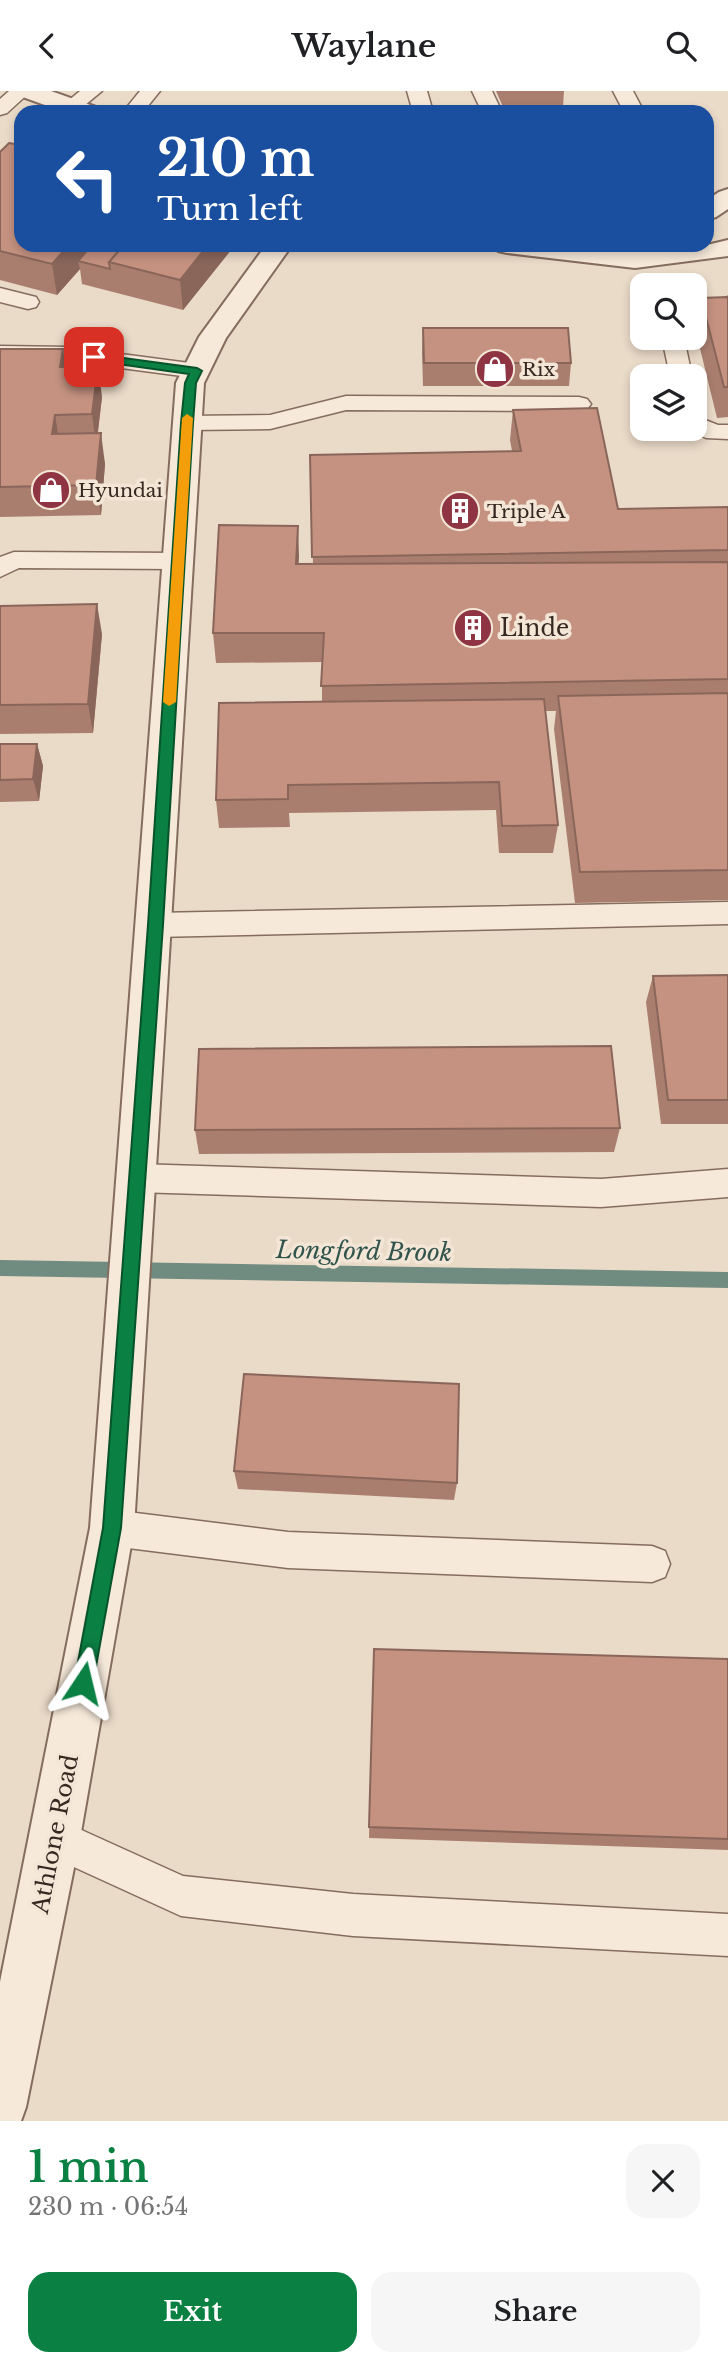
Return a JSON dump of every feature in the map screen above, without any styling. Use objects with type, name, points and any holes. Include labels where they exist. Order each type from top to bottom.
[{"type":"street","points":[[28,91],[68,105]]},
{"type":"street","name":"Athlone Road","points":[[0,2107],[55,1838],[112,1528],[190,383],[213,337],[274,252]]},
{"type":"street","points":[[565,252],[635,260],[726,252]]},
{"type":"street","points":[[582,254],[594,252]]},
{"type":"lane","points":[[0,109],[21,91]]},
{"type":"lane","points":[[138,105],[150,91]]},
{"type":"lane","points":[[0,295],[28,302]]},
{"type":"lane","points":[[707,311],[728,304]]},
{"type":"lane","points":[[0,353],[68,354],[197,371]]},
{"type":"lane","points":[[187,423],[270,422],[346,403],[579,404]]},
{"type":"lane","points":[[707,429],[714,433],[728,432]]},
{"type":"lane","points":[[0,568],[14,561],[178,561]]},
{"type":"lane","points":[[155,925],[728,913]]},
{"type":"lane","points":[[135,1195],[601,1193],[728,1183]]},
{"type":"lane","points":[[112,1528],[288,1550],[652,1564]]},
{"type":"lane","points":[[55,1838],[181,1896],[353,1915],[728,1935]]},
{"type":"building","points":[[9,143],[14,144],[14,252],[63,252],[52,264],[0,251],[0,152]]},
{"type":"building","points":[[86,252],[118,252],[109,262],[110,269],[78,261]]},
{"type":"building","points":[[118,252],[202,252],[180,280],[109,262]]},
{"type":"building","points":[[728,297],[728,387],[724,387],[707,321],[707,298]]},
{"type":"building","points":[[423,328],[568,328],[571,363],[424,363]]},
{"type":"building","points":[[0,349],[63,349],[60,367],[98,366],[92,414],[55,415],[52,434],[101,433],[96,485],[0,487]]},
{"type":"building","name":"Triple A","points":[[597,408],[618,509],[728,507],[728,550],[312,557],[310,455],[521,451],[513,410]]},
{"type":"building","name":"Linde","points":[[219,525],[298,526],[296,564],[728,562],[728,679],[321,686],[324,633],[213,633]]},
{"type":"building","points":[[97,604],[88,704],[0,705],[0,606]]},
{"type":"building","points":[[728,693],[728,870],[580,872],[558,696]]},
{"type":"building","points":[[544,699],[558,825],[502,826],[499,782],[288,785],[288,799],[216,800],[219,703]]},
{"type":"building","points":[[0,744],[37,744],[33,779],[0,780]]},
{"type":"building","points":[[728,975],[728,1100],[668,1100],[653,976]]},
{"type":"building","points":[[611,1046],[620,1128],[195,1130],[199,1049]]},
{"type":"building","points":[[244,1374],[459,1384],[457,1483],[234,1471]]},
{"type":"building","points":[[374,1649],[728,1659],[728,1839],[369,1827]]},
{"type":"waterway","name":"Longford Brook","points":[[0,1268],[728,1280]]},
{"type":"slow traffic","points":[[169,702],[187,418]]},
{"type":"place","name":"Rix","points":[[495,369]]},
{"type":"place","name":"Hyundai","points":[[51,490]]},
{"type":"place","name":"Triple A","points":[[460,511]]},
{"type":"place","name":"Linde","points":[[473,628]]},
{"type":"route","points":[[83,1683],[112,1528],[187,423],[190,383],[197,371],[94,357]]}]
